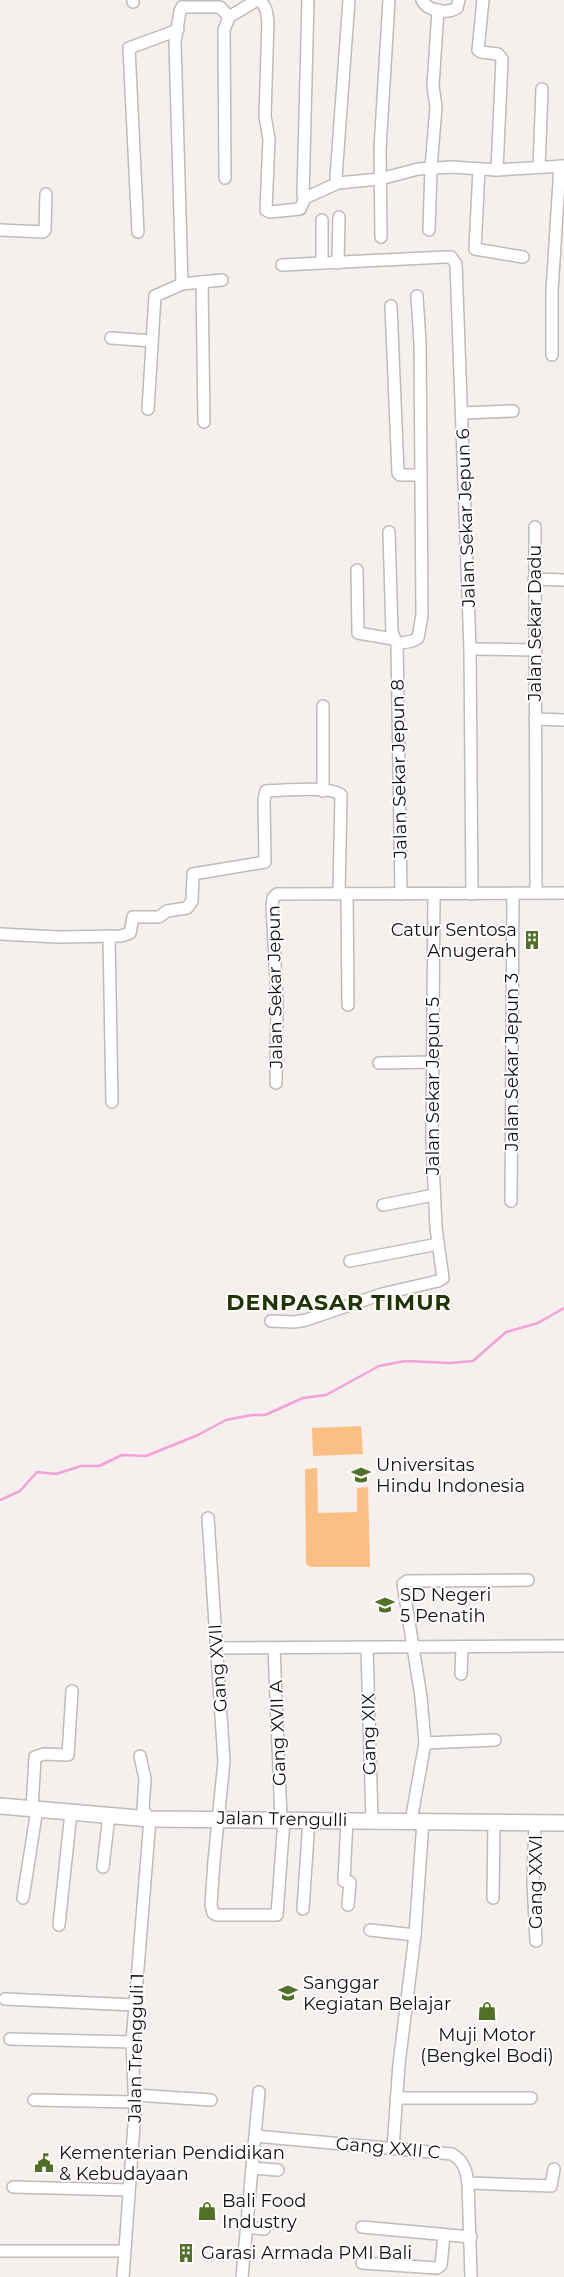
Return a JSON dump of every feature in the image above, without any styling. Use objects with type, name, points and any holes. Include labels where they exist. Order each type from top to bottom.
[{"type":"main road","name":"Jalan Trengulli","points":[[0,1806],[150,1819],[219,1818],[564,1823]]},
{"type":"street","points":[[225,178],[224,30],[229,17],[257,0]]},
{"type":"street","points":[[261,0],[266,10],[268,21],[265,116],[269,139],[266,210],[270,212],[300,209],[306,198],[338,184],[380,179],[431,168],[497,170],[562,166],[552,292],[552,356]]},
{"type":"street","points":[[306,198],[303,196],[308,0]]},
{"type":"street","points":[[338,184],[336,177],[349,0]]},
{"type":"street","points":[[381,237],[381,122],[389,0]]},
{"type":"street","points":[[422,0],[427,7],[438,10],[454,10],[457,8],[459,0]]},
{"type":"street","points":[[483,0],[478,50],[500,55],[502,59],[497,170]]},
{"type":"street","points":[[182,284],[175,42],[182,7],[220,7],[229,17]]},
{"type":"street","points":[[429,230],[431,168],[436,107],[433,86],[438,10]]},
{"type":"street","points":[[138,232],[129,48],[178,30]]},
{"type":"street","points":[[539,167],[542,89]]},
{"type":"street","points":[[479,169],[475,249],[523,257]]},
{"type":"street","points":[[0,230],[43,232],[45,230],[46,194]]},
{"type":"street","points":[[338,217],[338,263]]},
{"type":"street","points":[[322,220],[322,264]]},
{"type":"street","name":"Jalan Sekar Jepun 6","points":[[282,265],[445,257],[454,259],[457,281],[470,649],[472,894]]},
{"type":"street","points":[[148,409],[155,296],[182,284],[222,280]]},
{"type":"street","points":[[202,282],[204,422]]},
{"type":"street","points":[[357,570],[358,633],[395,641],[412,641],[418,638],[421,626],[421,475],[420,343],[417,296]]},
{"type":"street","points":[[391,306],[398,473],[400,475],[421,475]]},
{"type":"street","points":[[111,338],[152,341]]},
{"type":"street","points":[[462,413],[513,411]]},
{"type":"street","name":"Jalan Sekar Dadu","points":[[535,527],[535,719],[564,720]]},
{"type":"street","name":"Jalan Sekar Jepun 8","points":[[389,532],[391,624],[395,641],[401,894]]},
{"type":"street","points":[[534,579],[564,580]]},
{"type":"street","points":[[470,649],[535,650]]},
{"type":"street","points":[[322,706],[323,791]]},
{"type":"street","points":[[535,719],[536,894]]},
{"type":"street","points":[[0,934],[109,936],[130,934],[133,917],[159,917],[167,911],[188,908],[192,901],[192,877],[196,873],[264,863],[264,800],[266,791],[338,792],[342,796],[343,893],[348,1005]]},
{"type":"street","name":"Jalan Sekar Jepun","points":[[276,1083],[277,1001],[273,898],[283,893],[564,893]]},
{"type":"street","name":"Jalan Sekar Jepun 5","points":[[271,1321],[294,1322],[306,1320],[382,1294],[444,1278],[438,1244],[434,1195],[432,1062],[434,894]]},
{"type":"street","name":"Jalan Sekar Jepun 3","points":[[511,1202],[512,894]]},
{"type":"street","points":[[109,936],[112,1102]]},
{"type":"street","points":[[380,1063],[432,1062]]},
{"type":"street","points":[[383,1205],[434,1195]]},
{"type":"street","points":[[350,1261],[438,1244]]},
{"type":"street","name":"Gang XVII","points":[[208,1518],[224,1761],[219,1818]]},
{"type":"street","points":[[393,2148],[396,2098],[415,1935],[417,1821],[425,1743],[414,1648],[402,1586],[407,1581],[528,1580]]},
{"type":"street","points":[[217,1648],[564,1646]]},
{"type":"street","name":"Gang XVII A","points":[[219,1818],[211,1905],[213,1913],[217,1915],[277,1915],[282,1819],[274,1648]]},
{"type":"street","name":"Gang XIX","points":[[367,1648],[372,1820]]},
{"type":"street","points":[[461,1674],[462,1648]]},
{"type":"street","points":[[24,1898],[34,1809],[35,1757],[44,1754],[68,1755],[72,1691]]},
{"type":"street","points":[[425,1743],[495,1740]]},
{"type":"street","name":"Jalan Trengguli 1","points":[[123,2277],[135,2099],[132,2042],[150,1819],[143,1810],[145,1779],[140,1756]]},
{"type":"street","points":[[59,1925],[71,1812]]},
{"type":"street","points":[[103,1867],[109,1815]]},
{"type":"street","points":[[303,1909],[309,1820]]},
{"type":"street","points":[[347,1820],[344,1882],[350,1882],[348,1905]]},
{"type":"street","points":[[493,1898],[494,1822]]},
{"type":"street","name":"Gang XXVI","points":[[535,1822],[536,1942]]},
{"type":"street","points":[[370,1930],[415,1935]]},
{"type":"street","points":[[5,1999],[135,2005]]},
{"type":"street","points":[[10,2039],[132,2042]]},
{"type":"street","points":[[242,2277],[260,2092]]},
{"type":"street","points":[[396,2098],[531,2098]]},
{"type":"street","points":[[34,2100],[210,2100]]},
{"type":"street","name":"Gang XXII C","points":[[255,2136],[452,2154],[460,2158],[468,2183],[472,2277]]},
{"type":"street","points":[[252,2168],[278,2170]]},
{"type":"street","points":[[468,2183],[551,2186],[554,2169]]},
{"type":"street","points":[[13,2188],[129,2190]]},
{"type":"street","points":[[246,2227],[264,2229]]},
{"type":"street","points":[[362,2227],[471,2237]]},
{"type":"street","points":[[362,2263],[436,2268],[441,2265],[444,2234]]},
{"type":"street","points":[[0,2251],[124,2251]]},
{"type":"shaded area","points":[[361,1426],[363,1454],[313,1456],[312,1428]]},
{"type":"shaded area","points":[[317,1468],[318,1513],[357,1512],[357,1488],[368,1487],[370,1567],[311,1567],[306,1564],[305,1469]]},
{"type":"waterway","points":[[0,1500],[20,1491],[37,1472],[56,1474],[81,1466],[99,1466],[122,1455],[146,1456],[198,1435],[226,1420],[252,1415],[265,1415],[303,1398],[326,1395],[379,1366],[405,1361],[450,1363],[473,1361],[506,1332],[538,1323],[564,1308]]},
{"type":"place","name":"Catur Sentosa Anugerah","points":[[532,940]]},
{"type":"place","name":"Universitas Hindu Indonesia","points":[[361,1475]]},
{"type":"place","name":"SD Negeri 5 Penatih","points":[[385,1605]]},
{"type":"place","name":"Sanggar Kegiatan Belajar","points":[[288,1993]]},
{"type":"place","name":"Muji Motor (Bengkel Bodi)","points":[[487,2011]]},
{"type":"place","name":"Kementerian Pendidikan & Kebudayaan","points":[[44,2163]]},
{"type":"place","name":"Bali Food Industry","points":[[207,2211]]},
{"type":"place","name":"Garasi Armada PMI Bali","points":[[186,2253]]},
{"type":"district","name":"DENPASAR TIMUR","points":[[339,1302]]}]
